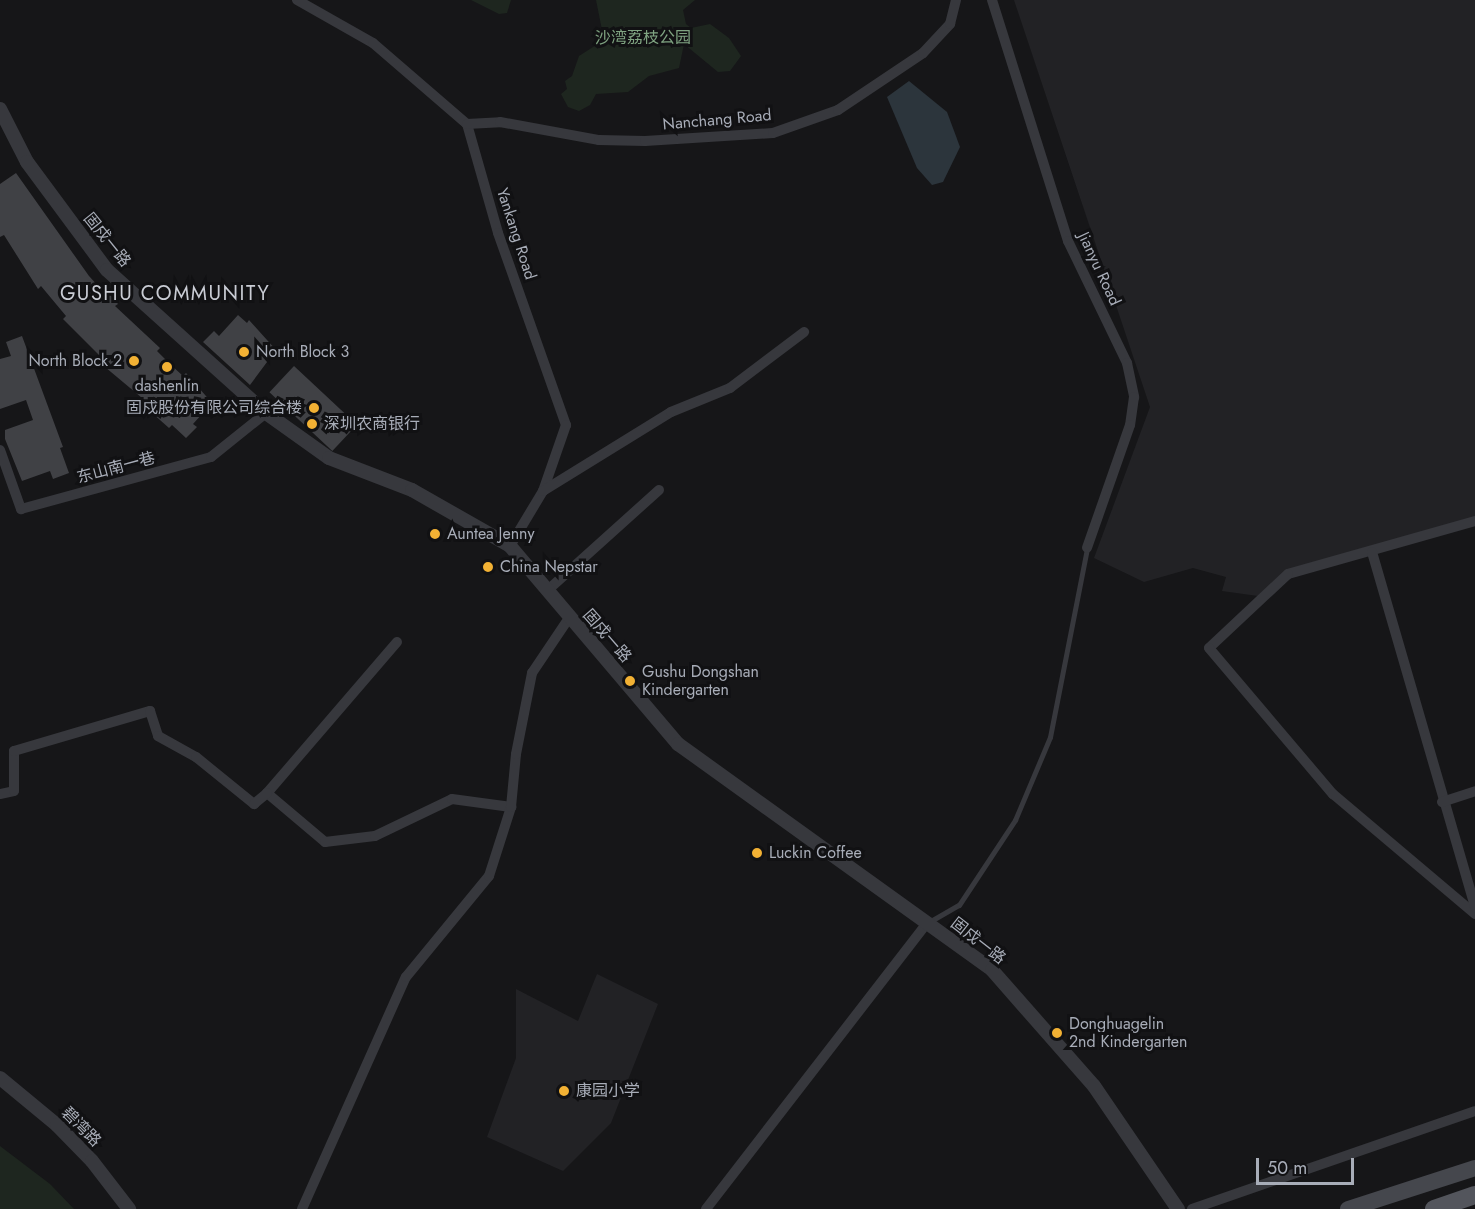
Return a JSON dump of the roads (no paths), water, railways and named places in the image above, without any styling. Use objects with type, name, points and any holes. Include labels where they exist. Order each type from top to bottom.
[{"type":"main road","points":[[1348,1209],[1475,1168]]},
{"type":"main road","points":[[1434,1209],[1475,1196]]},
{"type":"main road","points":[[1463,1209],[1475,1196]]},
{"type":"street","points":[[297,0],[373,43],[467,124]]},
{"type":"street","name":"Nanchang Road","points":[[467,124],[500,122],[599,140],[645,141],[773,132],[838,110],[923,53],[950,24],[956,0]]},
{"type":"street","name":"Jianyu Road","points":[[992,0],[1068,241],[1127,363],[1134,397],[1130,425],[1087,548]]},
{"type":"street","name":"固戍一路","points":[[0,109],[27,162],[107,270],[266,413],[329,458],[412,490],[510,546],[549,589],[569,618],[678,744],[992,970],[1094,1086],[1178,1209]]},
{"type":"street","name":"Yankang Road","points":[[467,124],[498,233],[566,424],[543,491],[510,546]]},
{"type":"street","points":[[543,491],[671,412],[730,388],[804,332]]},
{"type":"street","name":"东山南一巷","points":[[0,450],[21,509],[211,457],[266,413]]},
{"type":"street","points":[[549,589],[659,490]]},
{"type":"street","points":[[1475,521],[1288,574],[1209,648],[1334,795],[1475,914]]},
{"type":"street","points":[[1372,552],[1442,802],[1475,907]]},
{"type":"street","points":[[302,1209],[406,977],[489,876],[511,807],[516,754],[532,674],[569,618]]},
{"type":"street","points":[[0,795],[14,791],[14,751],[150,711],[158,735],[196,758],[254,804],[267,793],[397,642]]},
{"type":"street","points":[[1442,802],[1475,791]]},
{"type":"street","points":[[267,793],[325,842],[375,836],[452,799],[511,807]]},
{"type":"street","points":[[706,1209],[928,922]]},
{"type":"street","name":"碧湾路","points":[[0,1078],[57,1125],[92,1161],[129,1209]]},
{"type":"street","points":[[1192,1209],[1475,1111]]},
{"type":"lane","points":[[928,922],[959,905],[1015,820],[1050,737],[1087,548]]},
{"type":"place","name":"North Block 3","points":[[244,352]]},
{"type":"place","name":"North Block 2","points":[[134,361]]},
{"type":"place","name":"dashenlin","points":[[167,367]]},
{"type":"place","name":"固戍股份有限公司综合楼","points":[[314,408]]},
{"type":"place","name":"深圳农商银行","points":[[312,424]]},
{"type":"place","name":"Auntea Jenny","points":[[435,534]]},
{"type":"place","name":"China Nepstar","points":[[488,567]]},
{"type":"place","name":"Gushu Dongshan Kindergarten","points":[[630,681]]},
{"type":"place","name":"Luckin Coffee","points":[[757,853]]},
{"type":"place","name":"Donghuagelin 2nd Kindergarten","points":[[1057,1033]]},
{"type":"place","name":"康园小学","points":[[564,1091]]},
{"type":"district","name":"GUSHU COMMUNITY","points":[[165,293]]},
{"type":"park label","name":"沙湾荔枝公园","points":[[643,38]]}]
